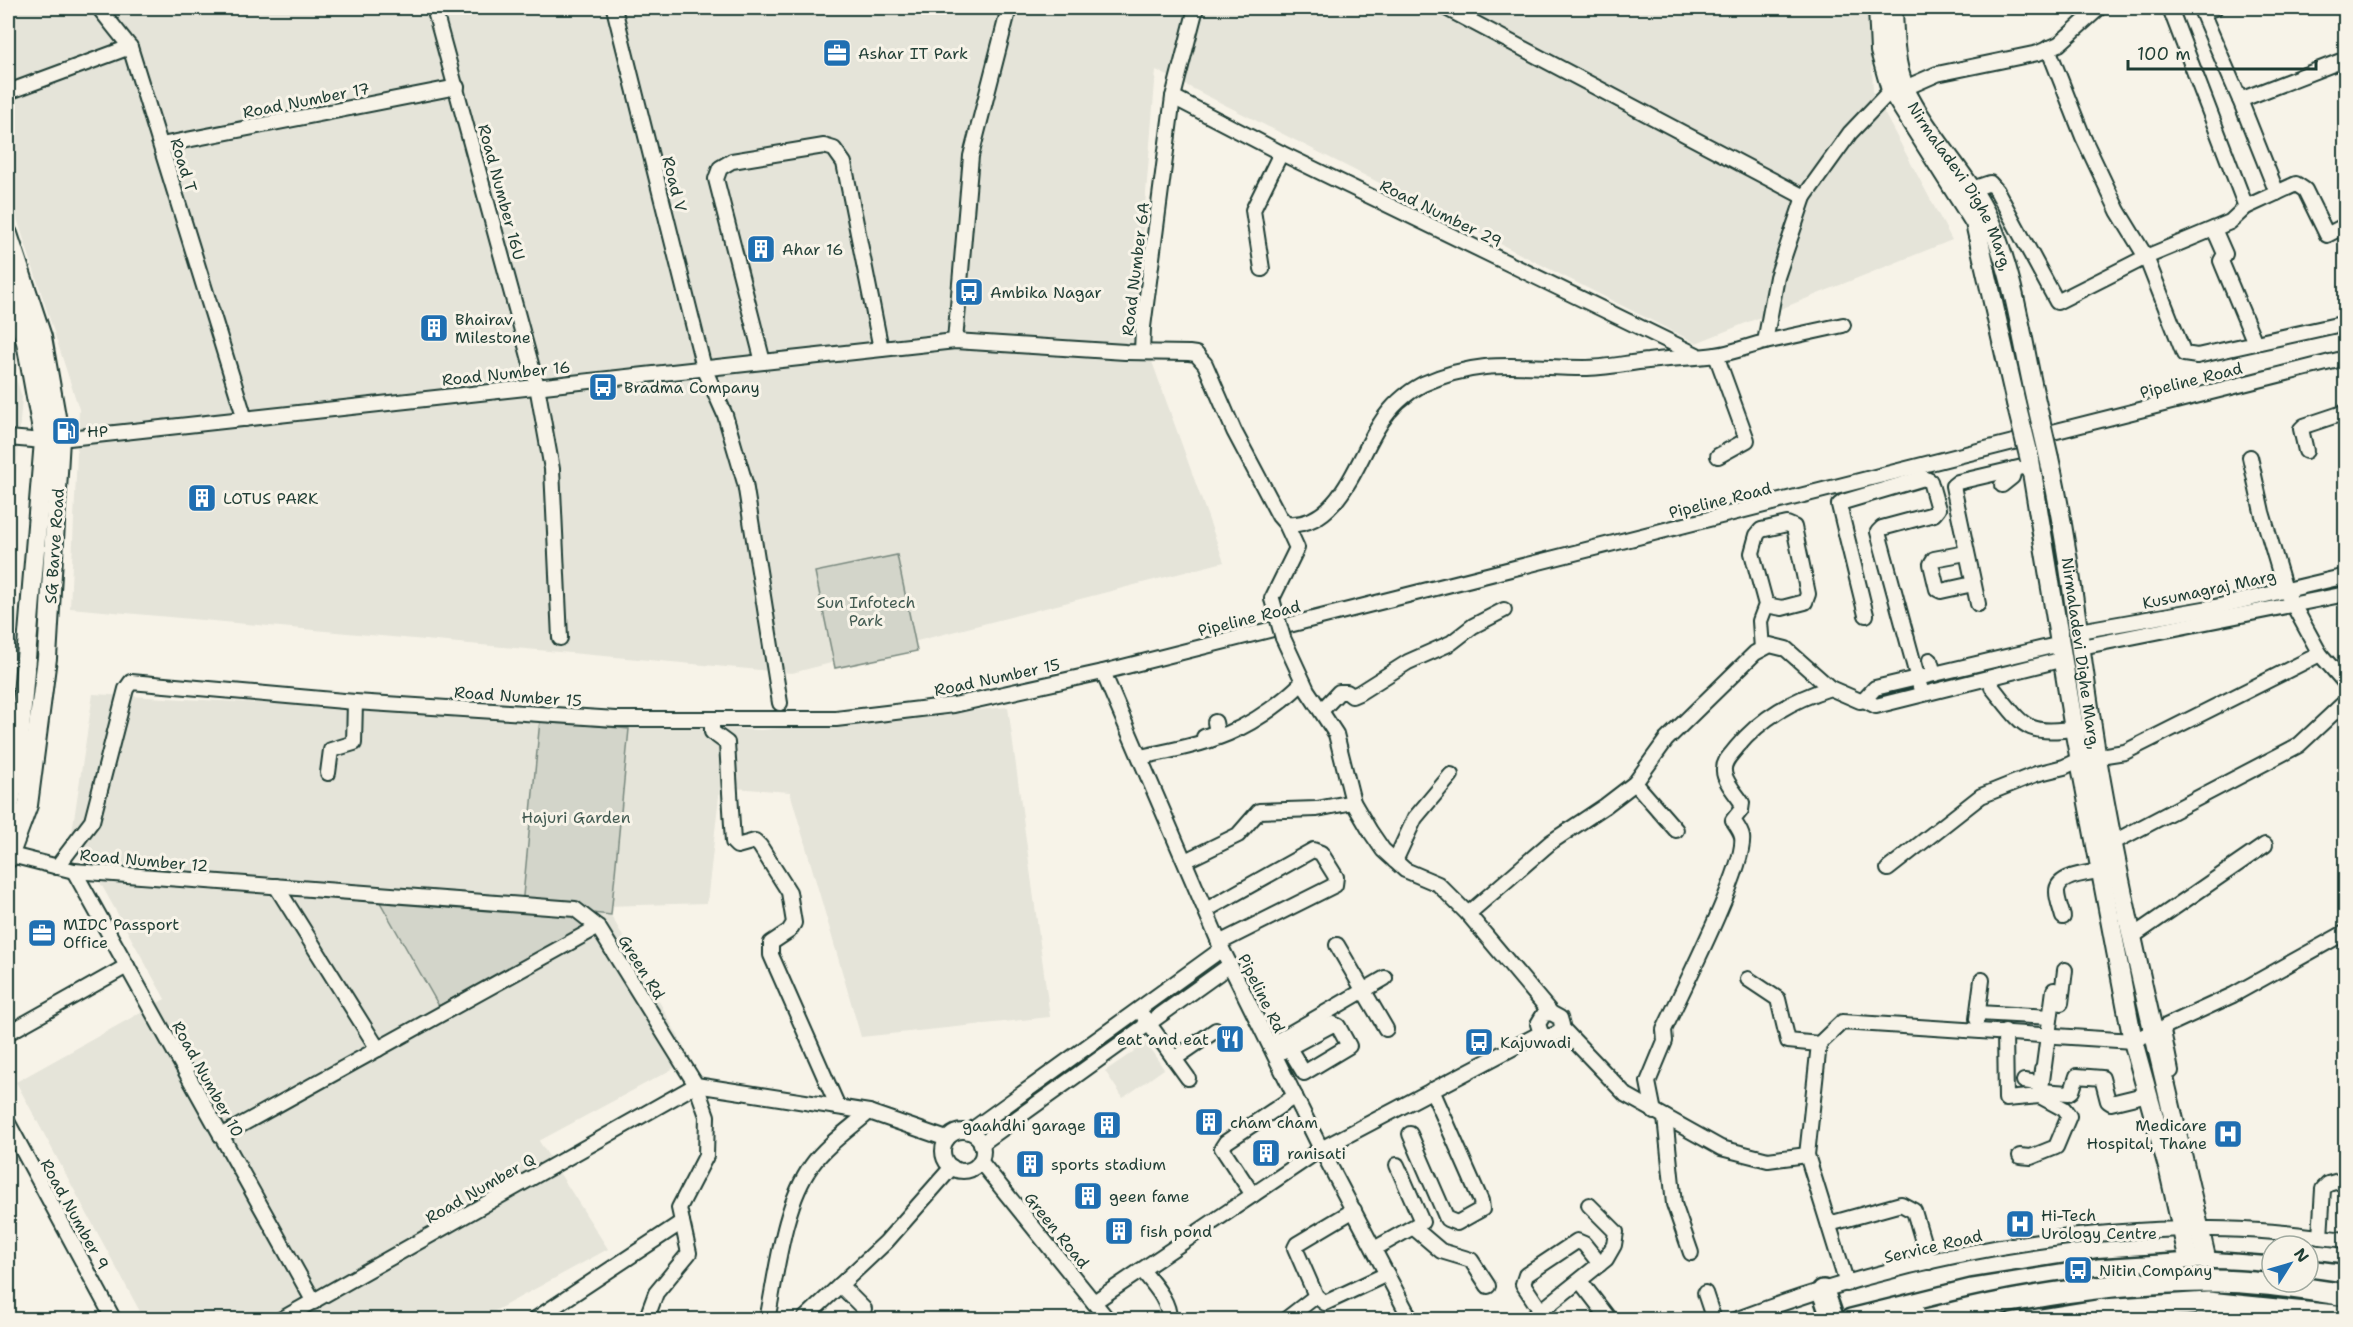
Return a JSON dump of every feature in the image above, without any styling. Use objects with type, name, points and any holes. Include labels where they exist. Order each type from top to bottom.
[{"type":"highway","points":[[1851,1320],[1972,1290],[2098,1270],[2198,1264],[2260,1269]]},
{"type":"highway","points":[[2320,1273],[2346,1276]]},
{"type":"highway","points":[[1926,1320],[1976,1307],[2100,1288],[2205,1281],[2346,1295]]},
{"type":"highway","points":[[2260,1285],[2256,1292],[2265,1320]]},
{"type":"highway","points":[[1823,1291],[1833,1320]]},
{"type":"highway","points":[[2041,1320],[2103,1310],[2208,1303],[2346,1317]]},
{"type":"main road","name":"Nirmaladevi Dighe Marg,","points":[[1878,8],[1880,51],[1898,89],[1975,223],[2003,339],[2025,464],[2035,486],[2074,729],[2088,759],[2114,842],[2111,869],[2133,936],[2152,1032],[2200,1228],[2198,1264],[2202,1320]]},
{"type":"main road","name":"Nirmaladevi Dighe Marg,","points":[[1893,8],[1898,89],[1972,189],[1990,222],[2009,282],[2054,481],[2080,639],[2093,726],[2088,759],[2111,869],[2133,1041],[2169,1171],[2180,1230],[2198,1264],[2220,1320]]},
{"type":"main road","name":"SG Barve Road","points":[[8,234],[42,337],[52,440],[47,658],[28,805],[9,857]]},
{"type":"main road","name":"SG Barve Road","points":[[8,286],[26,342],[52,440],[8,813]]},
{"type":"main road","points":[[2003,339],[2021,337]]},
{"type":"main road","points":[[2035,486],[2054,481]]},
{"type":"street","points":[[8,92],[130,47],[99,8]]},
{"type":"street","name":"Road Number 16U","points":[[434,8],[537,386],[552,469],[560,638]]},
{"type":"street","name":"Road V","points":[[614,8],[704,368],[725,415],[745,483],[780,703]]},
{"type":"street","points":[[955,341],[971,156],[1009,8]]},
{"type":"street","name":"Road Number 6A","points":[[955,341],[1142,352],[1143,327],[1173,97],[1196,8]]},
{"type":"street","points":[[1446,8],[1804,197]]},
{"type":"street","points":[[1765,342],[1776,277],[1804,197],[1850,133],[1898,89],[1938,74],[2038,53],[2059,44],[2099,8]]},
{"type":"street","points":[[2170,8],[2246,207]]},
{"type":"street","points":[[2176,21],[2209,10],[2240,100],[2277,193]]},
{"type":"street","name":"Road T","points":[[130,47],[245,418]]},
{"type":"street","points":[[2048,48],[2088,147],[2118,211],[2146,258],[2184,354],[2192,357],[2346,322]]},
{"type":"street","points":[[2240,100],[2346,59]]},
{"type":"street","name":"Road Number 17","points":[[161,145],[457,87]]},
{"type":"street","name":"Road Number 29","points":[[1173,97],[1281,153],[1696,355]]},
{"type":"street","points":[[763,362],[716,179],[720,168],[732,161],[824,146],[834,149],[844,163],[880,349]]},
{"type":"street","points":[[1262,269],[1253,210],[1281,153]]},
{"type":"street","points":[[1972,189],[1990,183],[1997,191],[2057,302],[2146,258],[2230,222],[2246,207],[2296,184],[2305,189],[2327,235],[2346,225]]},
{"type":"street","points":[[2214,229],[2225,254],[2221,261],[2254,343]]},
{"type":"street","points":[[1286,524],[1303,525],[1326,509],[1348,484],[1379,425],[1392,408],[1415,388],[1445,374],[1470,368],[1500,365],[1586,368],[1696,355],[1716,355],[1843,325]]},
{"type":"street","name":"Road Number 16","points":[[8,438],[52,440],[955,341]]},
{"type":"street","points":[[1142,352],[1189,353],[1201,358],[1263,489],[1286,524],[1297,548],[1272,598],[1283,638],[1302,682],[1336,734],[1353,802],[1370,831],[1405,870],[1438,884],[1468,914],[1551,1013],[1560,1018],[1562,1028],[1626,1095],[1721,1148],[1768,1160],[1807,1155]]},
{"type":"street","points":[[1716,355],[1746,440],[1718,456]]},
{"type":"street","name":"Pipeline Road","points":[[1102,672],[2346,358]]},
{"type":"street","points":[[2306,451],[2301,429],[2304,426],[2346,412]]},
{"type":"street","points":[[2250,457],[2262,512],[2285,590],[2320,654],[2346,684]]},
{"type":"street","points":[[2002,485],[2025,464]]},
{"type":"street","points":[[1978,604],[1953,486],[1958,482],[2025,464]]},
{"type":"street","points":[[1866,615],[1839,505],[1924,478],[1930,481],[1938,509],[1934,514],[1882,528],[1878,532],[1927,676]]},
{"type":"street","points":[[1762,649],[1761,621],[1766,605],[1752,553],[1756,535],[1761,530],[1787,524],[1794,527],[1808,594],[1805,602],[1782,608],[1766,605]]},
{"type":"street","points":[[1966,553],[1934,559],[1931,564],[1937,589],[1941,591],[1973,584]]},
{"type":"street","name":"Kusumagraj Marg","points":[[2080,639],[2346,576]]},
{"type":"street","name":"Kusumagraj Marg","points":[[2080,639],[2293,605],[2346,594]]},
{"type":"street","points":[[1322,710],[1339,692],[1347,692],[1352,696],[1359,693],[1408,662],[1451,643],[1473,626],[1504,610]]},
{"type":"street","points":[[1468,914],[1490,892],[1551,842],[1635,783],[1666,740],[1724,682],[1762,649],[1770,645],[1786,649],[1830,688],[1876,706],[2063,651]]},
{"type":"street","points":[[1864,700],[1875,688],[2063,651]]},
{"type":"street","points":[[1888,868],[1981,796],[2036,774],[2088,759],[2125,752],[2320,654]]},
{"type":"street","points":[[1922,694],[1927,676],[1926,660]]},
{"type":"street","name":"Road Number 15","points":[[57,867],[92,821],[126,689],[131,681],[355,702],[616,719],[836,719],[942,706],[1102,672]]},
{"type":"street","name":"Pipeline Rd","points":[[1102,672],[1230,965],[1321,1149],[1411,1320]]},
{"type":"street","points":[[1140,757],[1200,743],[1232,733],[1256,722],[1278,706],[1302,682]]},
{"type":"street","points":[[1992,687],[2024,726],[2049,732],[2093,726]]},
{"type":"street","points":[[1691,1253],[1674,1204],[1660,1115],[1648,1082],[1665,1041],[1664,1030],[1728,892],[1740,852],[1742,837],[1733,820],[1741,810],[1742,803],[1723,773],[1725,762],[1745,738],[1775,712],[1802,697],[1830,688]]},
{"type":"street","points":[[2114,842],[2299,745],[2346,700]]},
{"type":"street","points":[[328,773],[331,750],[354,743],[355,702]]},
{"type":"street","points":[[712,719],[712,732],[727,743],[733,842],[737,846],[755,841],[789,892],[794,923],[789,931],[771,943],[771,955],[838,1107]]},
{"type":"street","points":[[1200,743],[1201,738],[1217,732],[1215,722]]},
{"type":"street","points":[[1395,861],[1415,818],[1451,775]]},
{"type":"street","points":[[1635,783],[1676,830]]},
{"type":"street","points":[[1185,861],[1238,835],[1259,811],[1317,809],[1353,802]]},
{"type":"street","points":[[2133,936],[2265,845]]},
{"type":"street","points":[[969,1132],[981,1144],[983,1152],[980,1161],[965,1170],[952,1167],[944,1158],[947,1139],[956,1132],[969,1132],[1138,1010],[1221,946],[1335,885],[1336,877],[1321,853],[1313,850],[1206,910]]},
{"type":"street","name":"Road Number 12","points":[[9,857],[74,871],[276,886]]},
{"type":"street","points":[[2063,917],[2057,892],[2059,885],[2067,878],[2111,869]]},
{"type":"street","name":"Road Number 10","points":[[74,871],[314,1302]]},
{"type":"street","points":[[276,886],[378,1050]]},
{"type":"street","name":"Green Rd","points":[[276,886],[575,909],[598,927],[696,1084],[707,1116],[706,1156],[680,1208],[682,1222]]},
{"type":"street","points":[[221,1136],[598,927]]},
{"type":"street","points":[[2186,1167],[2191,1164],[2189,1149],[2163,1031],[2166,1026],[2233,995],[2346,932]]},
{"type":"street","points":[[1337,945],[1386,1029]]},
{"type":"street","points":[[981,1144],[1230,965]]},
{"type":"street","points":[[8,1033],[127,966]]},
{"type":"street","points":[[2042,1087],[2043,1062],[2039,1057],[2065,970]]},
{"type":"street","points":[[1273,1050],[1385,978]]},
{"type":"street","points":[[1748,979],[1778,999],[1788,1041],[1819,1044]]},
{"type":"street","points":[[1976,1029],[1982,980]]},
{"type":"street","points":[[2047,1034],[2054,990]]},
{"type":"street","points":[[1138,1010],[1188,1078]]},
{"type":"street","points":[[1551,1013],[1540,1018],[1538,1024],[1541,1033],[1549,1037],[1556,1036],[1562,1028]]},
{"type":"street","points":[[1978,1013],[2050,1017]]},
{"type":"street","points":[[1847,1284],[1807,1155],[1819,1044],[1842,1022],[2133,1041],[2152,1032]]},
{"type":"street","points":[[1174,1059],[1216,1030]]},
{"type":"street","points":[[2005,1031],[2006,1099],[2042,1087],[2069,1093],[2073,1091],[2077,1076],[2102,1078],[2108,1101],[2111,1103],[2148,1094]]},
{"type":"street","points":[[1094,1302],[1321,1149],[1541,1033]]},
{"type":"street","points":[[1273,1050],[1289,1048]]},
{"type":"street","points":[[2020,1156],[2031,1157],[2056,1147],[2069,1116],[2037,1083],[2024,1081]]},
{"type":"street","points":[[696,1084],[869,1112],[947,1139]]},
{"type":"street","name":"Road Number Q","points":[[280,1320],[696,1084]]},
{"type":"street","points":[[1410,1134],[1447,1219],[1457,1223],[1478,1213],[1482,1209],[1481,1201],[1432,1090]]},
{"type":"street","points":[[1253,1195],[1222,1148],[1226,1142],[1295,1096]]},
{"type":"street","points":[[767,1320],[784,1234],[799,1186],[813,1163],[869,1112]]},
{"type":"street","name":"Road Number 9","points":[[8,1123],[114,1320]]},
{"type":"street","name":"Green Road","points":[[980,1161],[1108,1320]]},
{"type":"street","points":[[1374,1248],[1422,1222],[1422,1216],[1397,1165]]},
{"type":"street","points":[[803,1320],[886,1242],[952,1167]]},
{"type":"street","points":[[2320,1237],[2323,1189],[2328,1184],[2346,1179]]},
{"type":"street","points":[[1829,1224],[1901,1204],[1908,1205],[1914,1211],[1929,1262]]},
{"type":"street","points":[[1589,1205],[1616,1232],[1614,1245],[1600,1264],[1535,1315],[1523,1284],[1526,1275],[1577,1241],[1584,1244],[1600,1264]]},
{"type":"street","points":[[1354,1210],[1301,1240],[1295,1248],[1316,1296],[1325,1303],[1387,1274]]},
{"type":"street","points":[[534,1320],[682,1222],[689,1253],[656,1293],[646,1320]]},
{"type":"street","points":[[1414,1228],[1441,1251],[1471,1260],[1488,1286]]},
{"type":"street","name":"Service Road","points":[[1735,1320],[1847,1284],[1929,1262],[2010,1246],[2130,1231],[2200,1228],[2280,1234]]},
{"type":"street","name":"Service Road","points":[[2320,1237],[2346,1240]]},
{"type":"street","points":[[1142,1270],[1161,1294],[1168,1308],[1169,1320]]},
{"type":"street","points":[[1580,1281],[1610,1320]]},
{"type":"street","points":[[840,1285],[864,1308]]},
{"type":"street","points":[[1705,1293],[1714,1320]]},
{"type":"street","points":[[1285,1320],[1316,1296]]},
{"type":"shaded area","points":[[8,8],[1870,8],[1873,92],[1952,240],[1696,343],[1156,70],[1136,317],[1224,562],[792,673],[70,608],[79,409],[8,191]]},
{"type":"shaded area","points":[[8,355],[22,397],[8,571]]},
{"type":"shaded area","points":[[93,694],[761,730],[1008,707],[1050,1017],[861,1037],[790,792],[720,787],[707,903],[606,906],[691,1059],[539,1141],[608,1249],[480,1319],[325,1319],[301,1310],[280,1319],[144,1319],[16,1082],[165,999],[72,832]]},
{"type":"shaded area","points":[[1146,1043],[1164,1069],[1123,1098],[1105,1071]]},
{"type":"green space","name":"Sun Infotech Park","points":[[897,555],[917,651],[835,668],[815,572]]},
{"type":"green space","name":"Hajuri Garden","points":[[540,720],[629,729],[611,915],[522,906]]},
{"type":"green space","points":[[377,897],[576,916],[588,925],[439,1006]]},
{"type":"place","name":"Ashar IT Park","points":[[837,53]]},
{"type":"place","name":"Ahar 16","points":[[761,249]]},
{"type":"place","name":"Ambika Nagar","points":[[969,292]]},
{"type":"place","name":"Bhairav Milestone","points":[[434,328]]},
{"type":"place","name":"Bradma Company","points":[[603,387]]},
{"type":"place","name":"HP","points":[[66,431]]},
{"type":"place","name":"LOTUS PARK","points":[[202,498]]},
{"type":"place","name":"MIDC Passport Office","points":[[42,933]]},
{"type":"place","name":"eat and eat","points":[[1230,1039]]},
{"type":"place","name":"Kajuwadi","points":[[1479,1042]]},
{"type":"place","name":"cham cham","points":[[1209,1122]]},
{"type":"place","name":"gaahdhi garage","points":[[1107,1125]]},
{"type":"place","name":"Medicare Hospital, Thane","points":[[2228,1134]]},
{"type":"place","name":"ranisati","points":[[1266,1153]]},
{"type":"place","name":"sports stadium","points":[[1030,1164]]},
{"type":"place","name":"geen fame","points":[[1088,1196]]},
{"type":"place","name":"Hi-Tech Urology Centre","points":[[2020,1224]]},
{"type":"place","name":"fish pond","points":[[1119,1231]]},
{"type":"place","name":"Nitin Company","points":[[2078,1270]]}]
